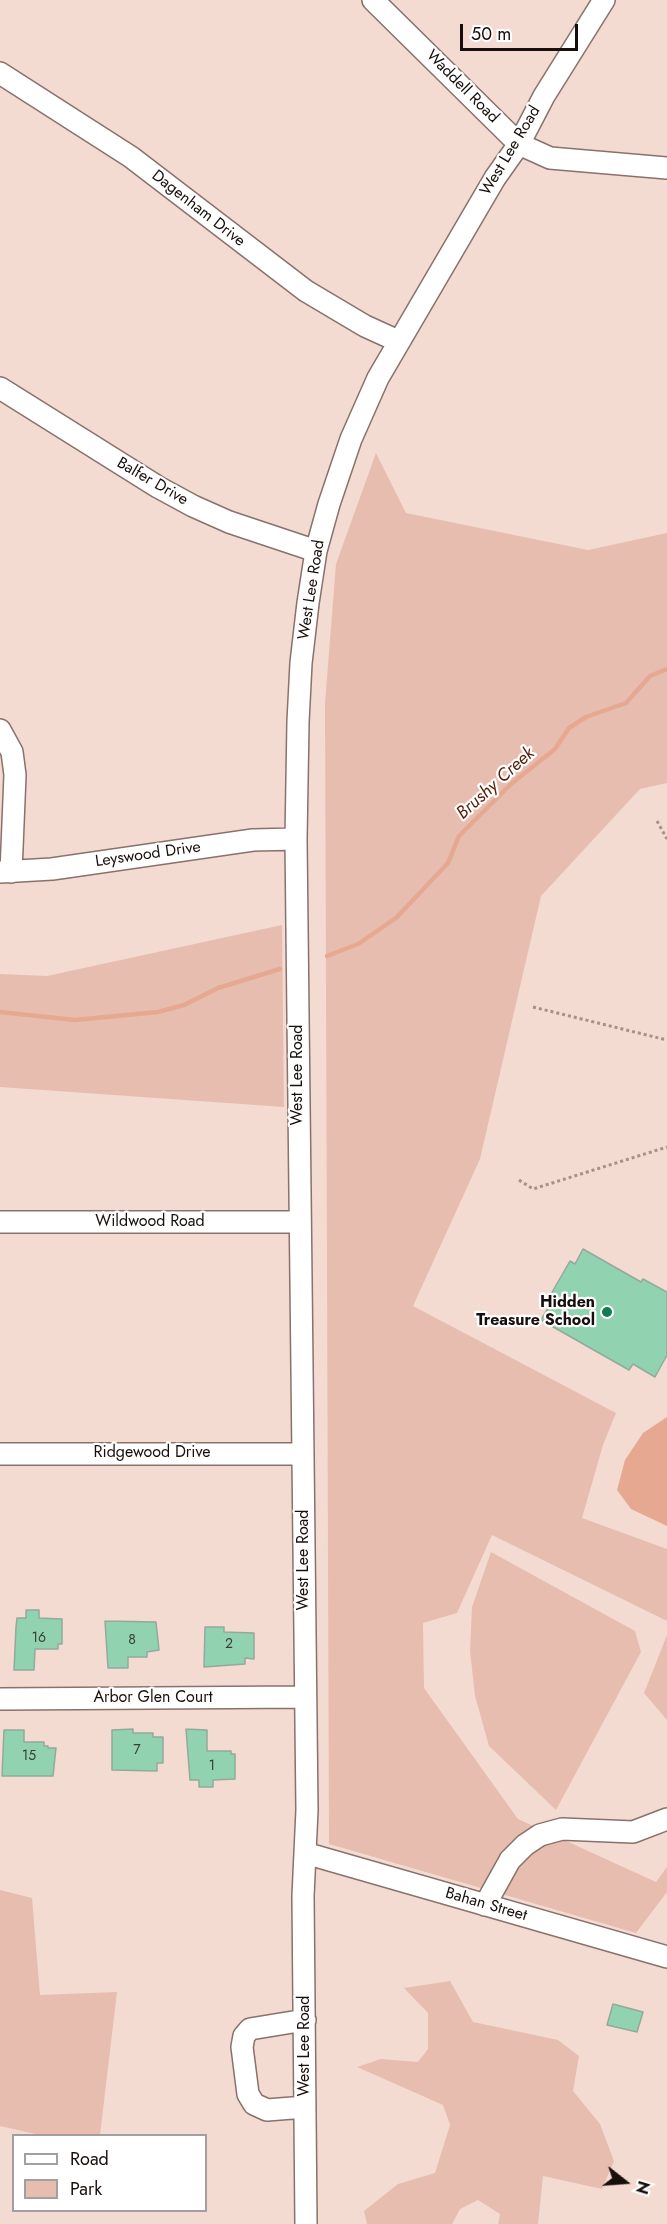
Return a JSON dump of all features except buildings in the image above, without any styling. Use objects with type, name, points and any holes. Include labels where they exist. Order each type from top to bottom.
[{"type":"street","name":"Waddell Road","points":[[373,0],[519,144],[550,158],[667,168]]},
{"type":"street","name":"West Lee Road","points":[[306,2224],[305,1697],[297,839],[301,663],[316,551],[351,439],[378,378],[495,178],[519,144],[544,96],[604,0]]},
{"type":"street","name":"Dagenham Drive","points":[[0,73],[131,157],[306,291],[365,326],[398,341]]},
{"type":"street","name":"Balfer Drive","points":[[0,388],[158,487],[193,506],[229,522],[316,551]]},
{"type":"street","points":[[0,730],[14,759],[5,872]]},
{"type":"street","name":"Leyswood Drive","points":[[5,872],[52,869],[254,840],[297,839]]},
{"type":"street","name":"Wildwood Road","points":[[0,1222],[300,1221]]},
{"type":"street","name":"Ridgewood Drive","points":[[0,1454],[303,1454]]},
{"type":"street","name":"Arbor Glen Court","points":[[0,1699],[305,1697]]},
{"type":"street","points":[[485,1905],[510,1860],[540,1835],[562,1829],[633,1832],[667,1819]]},
{"type":"street","name":"Bahan Street","points":[[305,1853],[667,1957]]},
{"type":"street","points":[[305,2020],[250,2029],[244,2037],[242,2047],[248,2094],[254,2104],[267,2110],[305,2107]]},
{"type":"path","points":[[657,821],[667,839]]},
{"type":"path","points":[[533,1007],[667,1040]]},
{"type":"path","points":[[519,1180],[532,1190],[667,1147]]},
{"type":"green space","points":[[376,453],[406,513],[588,550],[667,533],[667,783],[640,789],[541,896],[480,1159],[413,1306],[616,1413],[603,1445],[582,1518],[667,1549],[667,1621],[492,1535],[457,1613],[423,1623],[424,1688],[518,1819],[656,1882],[667,1867],[667,1892],[636,1933],[329,1844],[325,703],[336,564]]},
{"type":"green space","points":[[282,925],[284,1107],[0,1087],[0,974],[47,976]]},
{"type":"green space","points":[[491,1552],[635,1631],[641,1652],[556,1810],[489,1746],[475,1696],[470,1651],[472,1607]]},
{"type":"green space","points":[[667,1635],[667,1720],[644,1693]]},
{"type":"green space","points":[[0,1890],[32,1898],[40,1995],[117,1992],[100,2134],[36,2134],[0,2126]]},
{"type":"green space","points":[[450,1981],[473,2022],[558,2040],[579,2056],[573,2091],[600,2124],[614,2161],[602,2189],[543,2176],[538,2224],[498,2224],[500,2214],[478,2200],[460,2209],[452,2224],[367,2224],[364,2211],[398,2184],[435,2173],[450,2125],[443,2105],[357,2067],[381,2059],[418,2062],[428,2049],[428,2013],[404,1988]]},
{"type":"shaded area","points":[[667,1417],[667,1526],[631,1509],[617,1490],[625,1460],[643,1433]]},
{"type":"waterway","name":"Brushy Creek","points":[[327,956],[358,944],[396,918],[448,863],[459,836],[511,784],[555,749],[569,728],[586,717],[626,703],[650,676],[667,669]]},
{"type":"waterway","name":"Brushy Creek","points":[[0,1012],[75,1020],[158,1012],[184,1005],[218,988],[280,969]]},
{"type":"place","name":"Hidden Treasure School","points":[[607,1312]]}]
